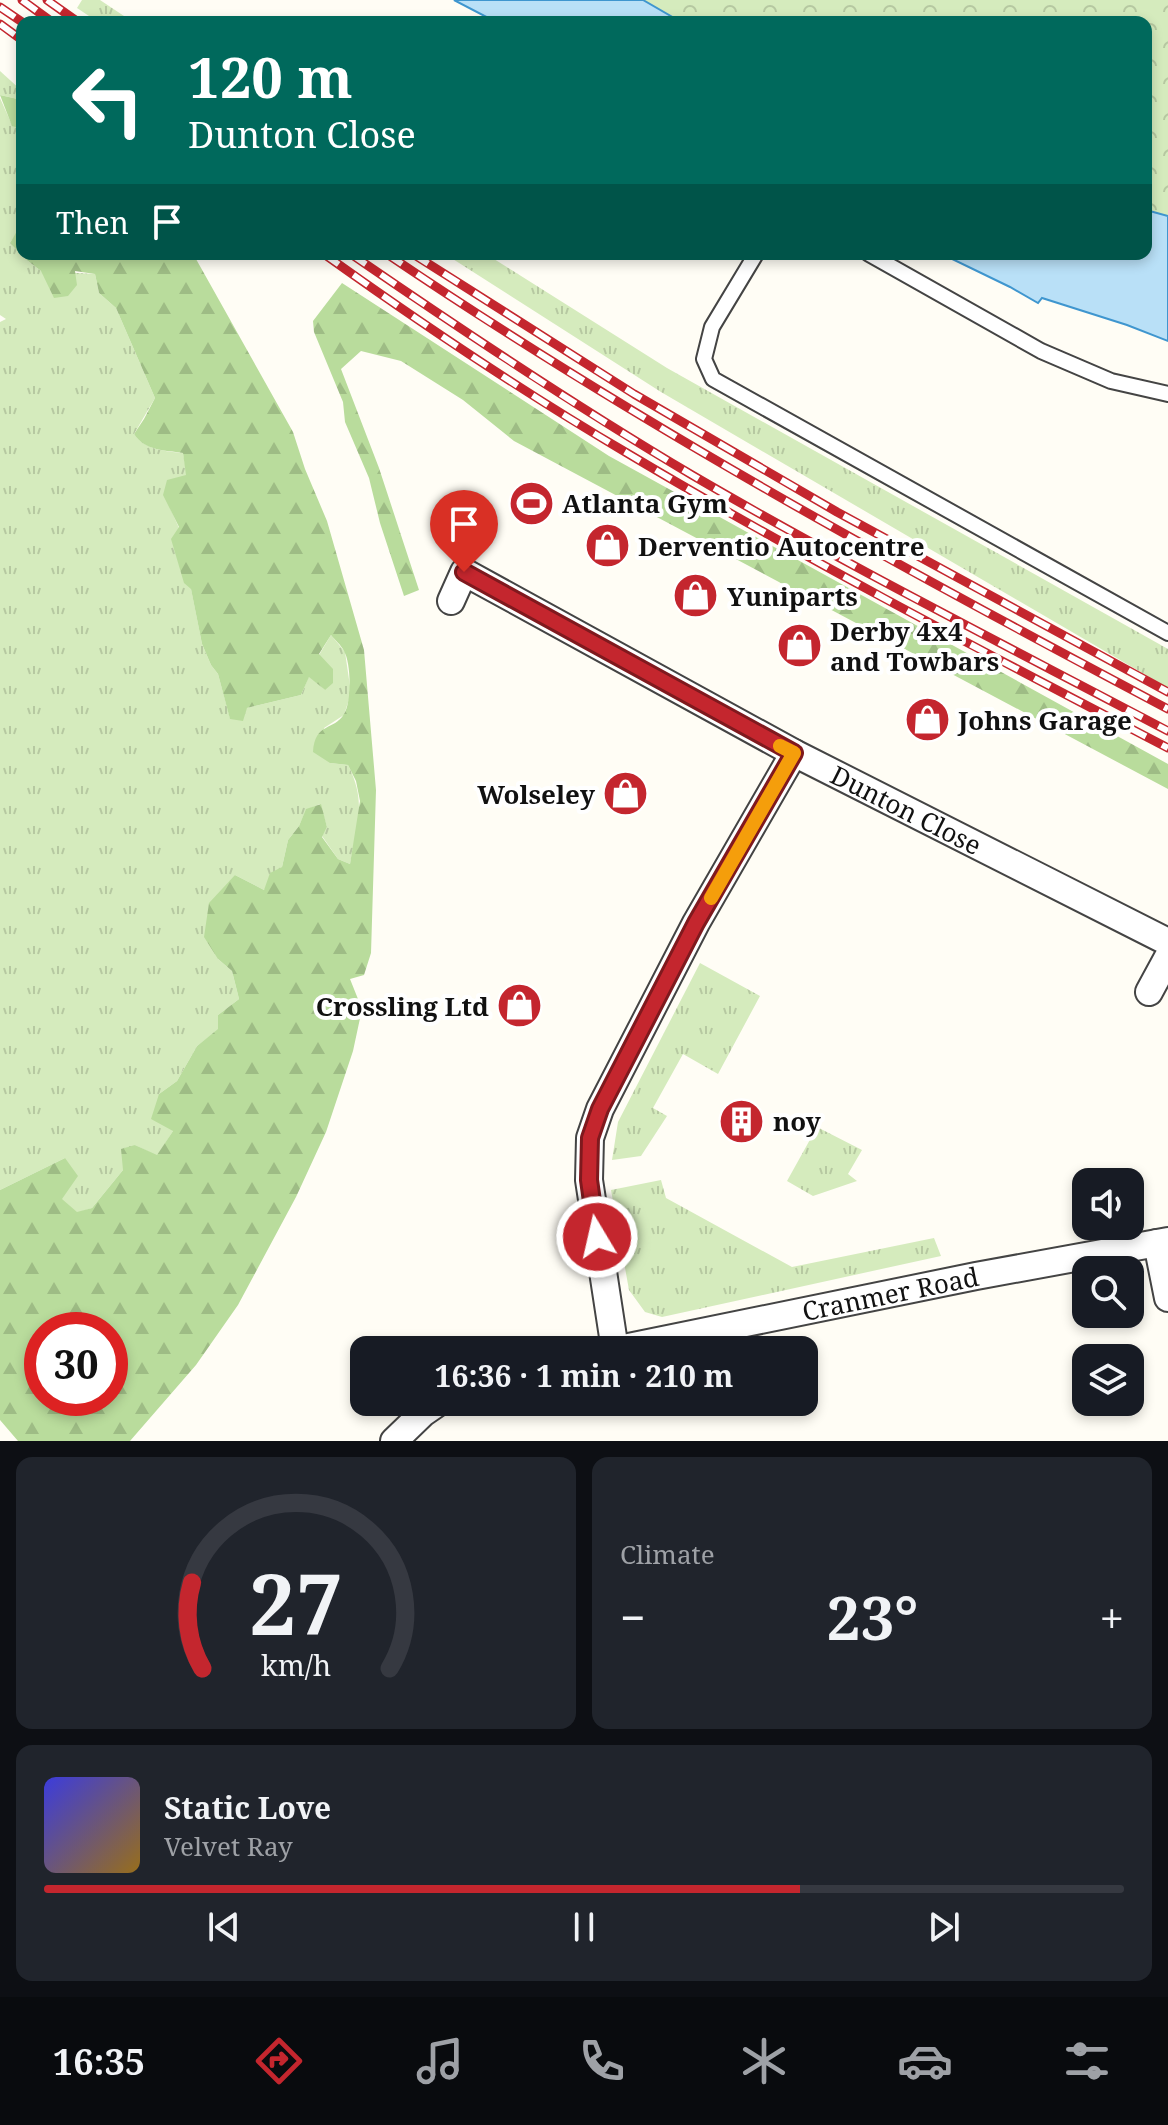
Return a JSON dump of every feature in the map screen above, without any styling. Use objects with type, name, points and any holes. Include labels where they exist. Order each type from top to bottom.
[{"type":"street","name":"Dunton Close","points":[[451,601],[464,572],[794,753],[1168,942]]},
{"type":"street","points":[[613,1336],[589,1180],[590,1138],[600,1109],[696,923],[794,753]]},
{"type":"street","points":[[1149,992],[1168,957]]},
{"type":"street","points":[[1163,1242],[1168,1298]]},
{"type":"street","name":"Cranmer Road","points":[[683,1336],[976,1276],[1163,1242]]},
{"type":"street","points":[[394,1441],[420,1416]]},
{"type":"lane","points":[[752,260],[712,327],[704,359],[713,379],[1168,633]]},
{"type":"lane","points":[[880,260],[1041,351],[1111,381],[1168,394]]},
{"type":"green space","points":[[82,0],[100,0],[124,16],[89,16],[77,8]]},
{"type":"green space","points":[[643,0],[1168,0],[1168,216],[1152,212],[1152,16],[671,16]]},
{"type":"green space","points":[[0,71],[16,86],[16,99],[0,95]]},
{"type":"green space","points":[[0,95],[16,99],[16,127],[12,126]]},
{"type":"green space","points":[[0,98],[12,125],[16,127],[16,234],[10,243],[16,249],[16,260],[27,260],[41,271],[95,274],[99,293],[116,308],[155,398],[134,434],[149,447],[183,453],[187,475],[170,508],[179,528],[202,644],[218,674],[230,718],[247,708],[301,695],[309,676],[325,690],[319,655],[331,635],[345,652],[351,693],[344,715],[324,728],[330,763],[348,765],[357,791],[359,814],[350,864],[338,859],[322,836],[327,827],[320,804],[306,810],[288,840],[282,867],[264,890],[235,875],[218,959],[232,971],[239,999],[218,1015],[219,1029],[197,1046],[177,1081],[159,1094],[173,1131],[157,1156],[135,1145],[123,1170],[92,1208],[77,1213],[61,1199],[65,1158],[0,1190],[0,322],[6,319],[0,315]]},
{"type":"green space","points":[[16,233],[16,249],[10,243]]},
{"type":"green space","points":[[27,260],[197,260],[293,432],[327,521],[364,650],[376,790],[371,953],[364,975],[350,979],[362,1009],[353,1051],[326,1132],[296,1197],[238,1305],[196,1365],[130,1441],[18,1441],[0,1420],[0,1190],[65,1158],[78,1176],[62,1199],[77,1212],[92,1208],[123,1170],[121,1149],[135,1145],[157,1155],[173,1131],[151,1119],[159,1094],[177,1081],[197,1046],[218,1029],[218,1015],[239,999],[232,971],[218,959],[204,937],[209,903],[235,875],[264,890],[270,873],[282,867],[288,840],[299,826],[306,809],[321,804],[327,827],[322,837],[338,859],[350,864],[360,801],[356,781],[348,765],[330,763],[313,752],[317,736],[340,719],[347,708],[349,673],[346,657],[331,635],[319,654],[333,669],[333,683],[325,690],[309,677],[301,695],[247,708],[243,721],[230,719],[218,674],[202,644],[191,589],[184,583],[171,539],[179,527],[163,495],[167,480],[186,475],[183,453],[149,447],[134,434],[155,398],[116,308],[99,293],[95,274],[75,271],[77,285],[68,296],[54,298],[41,271]]},
{"type":"green space","points":[[454,260],[496,260],[667,368],[1168,649],[1168,688],[661,392]]},
{"type":"green space","points":[[342,283],[609,456],[1168,764],[1168,789],[514,441],[463,400],[401,361],[361,351],[341,369],[379,468],[419,590],[404,596],[369,478],[345,422],[343,402],[314,332],[313,321]]},
{"type":"green space","points":[[700,963],[760,996],[718,1074],[683,1054],[653,1108],[667,1116],[641,1156],[612,1160],[618,1122]]},
{"type":"green space","points":[[817,1127],[862,1150],[848,1174],[857,1181],[813,1196],[787,1181]]},
{"type":"green space","points":[[661,1180],[666,1198],[792,1267],[934,1238],[941,1256],[662,1317],[645,1312],[629,1290],[611,1190]]},
{"type":"water","points":[[454,0],[643,0],[671,16],[485,16]]},
{"type":"water","points":[[1152,212],[1168,216],[1168,341],[1042,298],[1038,303],[954,260],[1152,260]]},
{"type":"railway","points":[[22,0],[44,16]]},
{"type":"railway","points":[[47,0],[70,16]]},
{"type":"railway","points":[[0,7],[16,18]]},
{"type":"railway","points":[[0,24],[16,36]]},
{"type":"railway","points":[[333,260],[511,382],[693,492],[895,604],[1168,748]]},
{"type":"railway","points":[[360,260],[520,368],[692,475],[869,574],[1168,731]]},
{"type":"railway","points":[[396,260],[577,377],[674,435],[870,548],[1168,709]]},
{"type":"railway","points":[[422,260],[634,394],[837,512],[1168,692]]},
{"type":"slow traffic","points":[[711,898],[794,753],[780,746]]},
{"type":"place","name":"Atlanta Gym","points":[[531,503]]},
{"type":"place","name":"Derventio Autocentre","points":[[607,546]]},
{"type":"place","name":"Yuniparts","points":[[696,596]]},
{"type":"place","name":"Derby 4x4 and Towbars","points":[[799,646]]},
{"type":"place","name":"Johns Garage","points":[[927,720]]},
{"type":"place","name":"Wolseley","points":[[626,794]]},
{"type":"place","name":"Crossling Ltd","points":[[520,1006]]},
{"type":"place","name":"noy","points":[[742,1121]]},
{"type":"route","points":[[464,572],[794,753],[696,923],[600,1109],[590,1138],[589,1180],[597,1237]]}]
